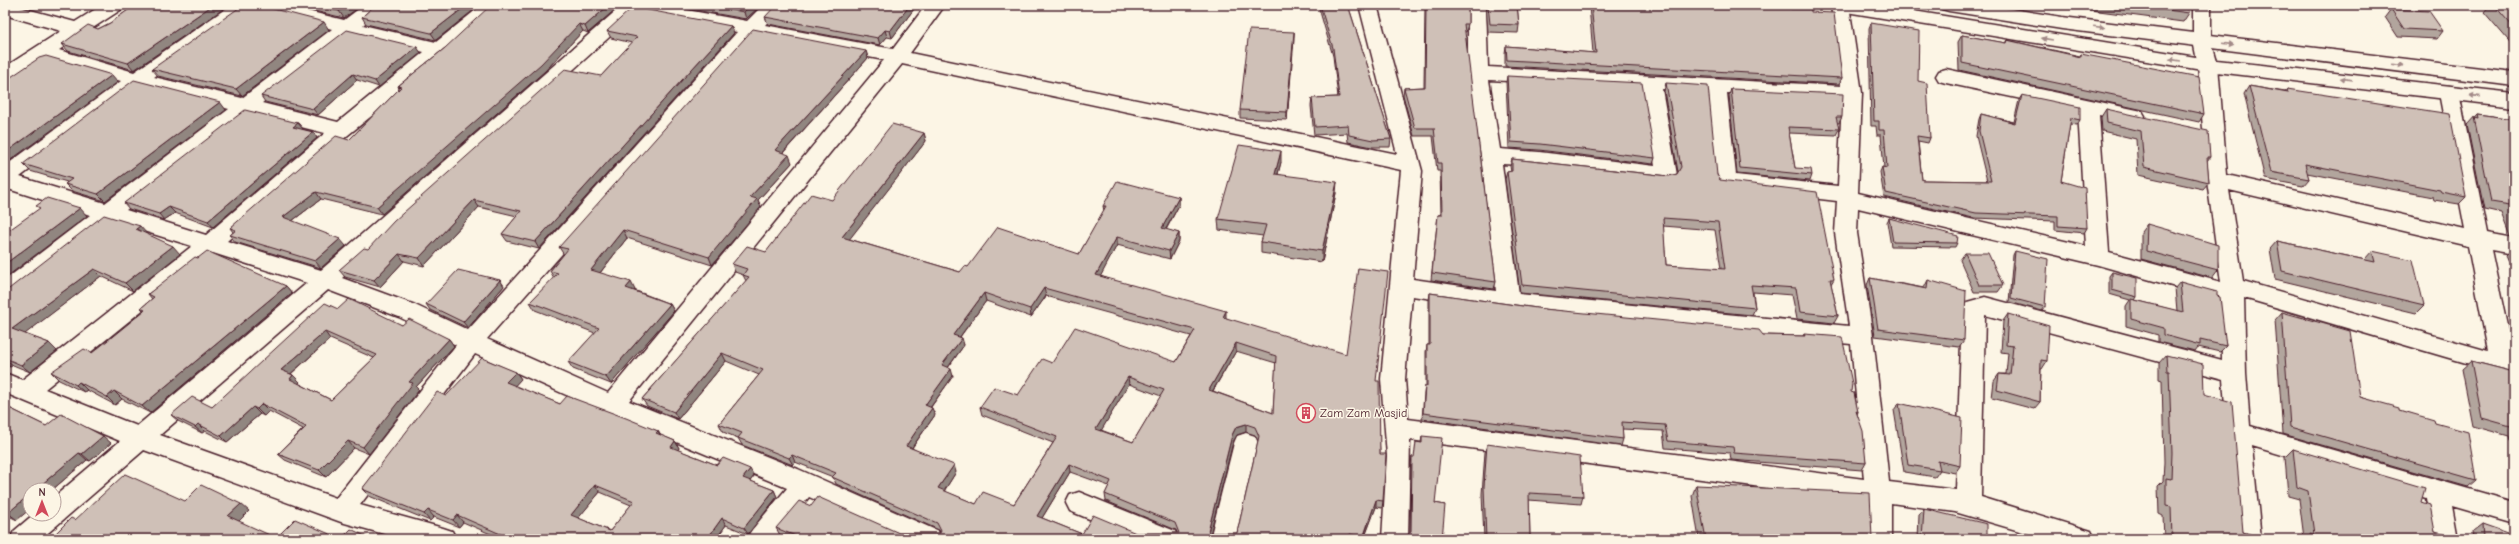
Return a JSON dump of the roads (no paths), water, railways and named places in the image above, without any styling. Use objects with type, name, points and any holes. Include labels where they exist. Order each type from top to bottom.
[{"type":"street","points":[[5,76],[115,5]]},
{"type":"street","points":[[5,176],[137,79],[244,5]]},
{"type":"street","points":[[259,5],[441,50]]},
{"type":"street","points":[[5,292],[376,5]]},
{"type":"street","points":[[14,388],[210,244],[341,130],[441,50],[494,5]]},
{"type":"street","points":[[62,505],[325,280],[630,5],[750,29],[843,45],[897,58],[1409,164]]},
{"type":"street","points":[[341,511],[471,342],[750,29],[774,5]]},
{"type":"street","points":[[612,405],[897,58],[936,5]]},
{"type":"street","points":[[1368,5],[1399,115],[1409,164],[1412,171],[1400,286],[1393,379],[1399,456],[1395,539]]},
{"type":"street","points":[[1477,5],[1478,73],[1491,156],[1508,299]]},
{"type":"street","points":[[1878,539],[1878,492],[1862,336],[1846,233],[1852,93],[1840,5],[2208,65],[2335,78],[2514,100]]},
{"type":"street","points":[[1949,5],[2202,41],[2514,79]]},
{"type":"street","points":[[2202,5],[2202,41],[2208,65],[2214,133],[2216,180],[2232,272],[2234,372],[2248,539]]},
{"type":"street","points":[[5,9],[77,29]]},
{"type":"street","points":[[42,52],[137,79],[341,130]]},
{"type":"street","points":[[1478,73],[1852,93]]},
{"type":"street","points":[[1946,76],[2155,120]]},
{"type":"street","points":[[1491,156],[1539,159],[1667,175],[1651,83]]},
{"type":"street","points":[[1716,86],[1726,182],[1848,196],[2232,290],[2508,365],[2478,240],[2449,93]]},
{"type":"street","points":[[2088,106],[2098,257]]},
{"type":"street","points":[[2192,128],[2214,133]]},
{"type":"street","points":[[5,180],[106,213],[325,280],[407,311],[471,342],[612,405],[805,484],[929,539]]},
{"type":"street","points":[[2216,180],[2478,240],[2514,246]]},
{"type":"street","points":[[1400,286],[1508,299],[1542,306],[1862,336]]},
{"type":"street","points":[[1968,504],[1972,312],[1975,308],[1985,306],[2234,372]]},
{"type":"street","points":[[14,388],[140,438],[341,511],[443,539]]},
{"type":"street","points":[[1398,428],[1878,492],[1906,491],[1968,504],[2082,539]]},
{"type":"street","points":[[2240,433],[2514,513]]},
{"type":"street","points":[[1223,539],[1246,443]]},
{"type":"street","points":[[760,539],[805,484]]},
{"type":"street","points":[[2437,490],[2445,539]]},
{"type":"street","points":[[1079,503],[1166,539]]},
{"type":"street","points":[[23,539],[43,522]]},
{"type":"place","name":"Zam Zam Masjid","points":[[1306,413]]}]
